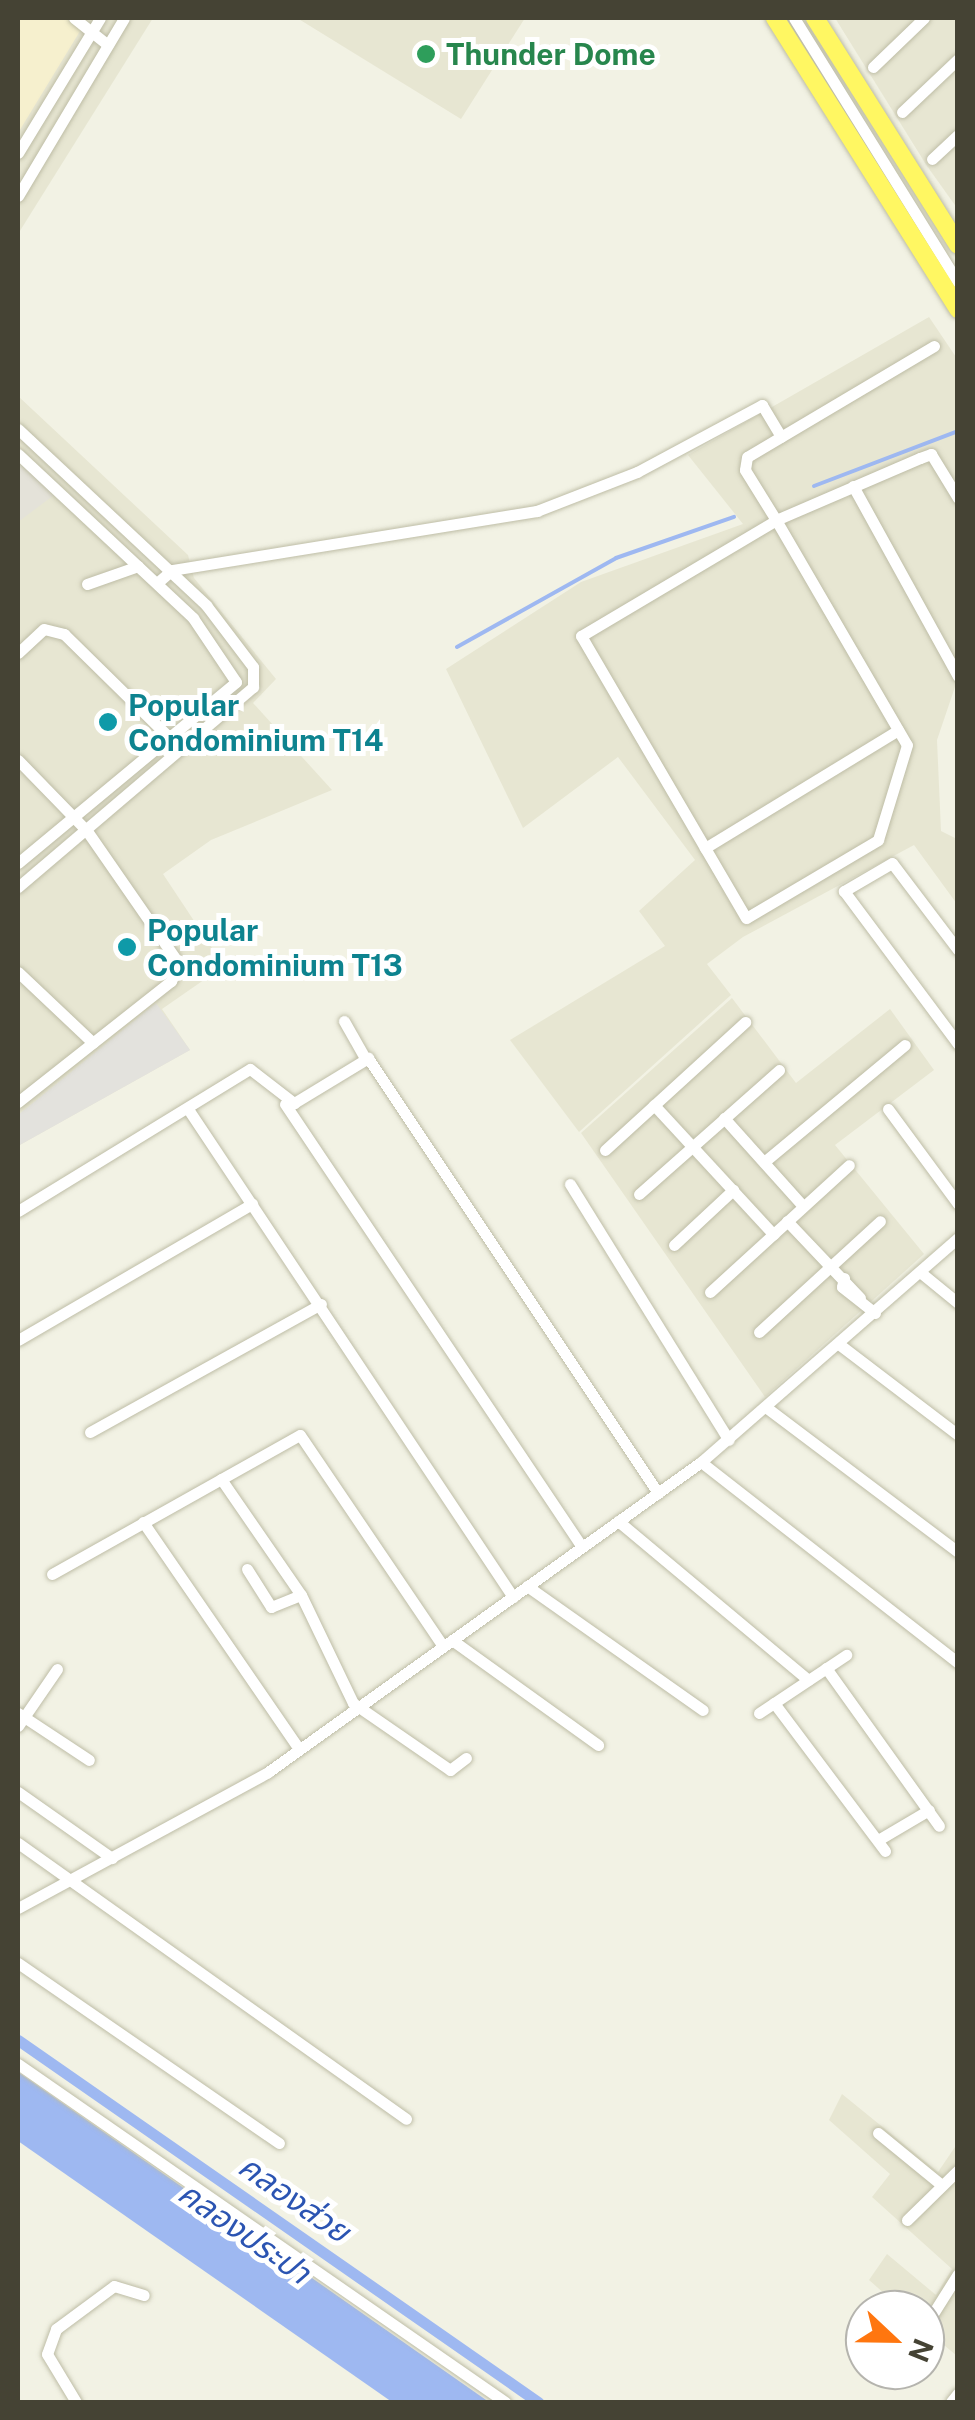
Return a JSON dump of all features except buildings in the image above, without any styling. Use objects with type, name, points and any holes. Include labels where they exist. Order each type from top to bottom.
[{"type":"highway","points":[[775,18],[958,309]]},
{"type":"highway","points":[[814,18],[958,245]]},
{"type":"street","points":[[74,18],[108,45]]},
{"type":"street","points":[[18,153],[91,33],[103,18],[121,22],[18,196]]},
{"type":"street","points":[[794,18],[958,283]]},
{"type":"street","points":[[873,66],[924,18]]},
{"type":"street","points":[[902,112],[958,59]]},
{"type":"street","points":[[932,159],[958,135]]},
{"type":"street","points":[[934,346],[747,457],[745,470],[776,520],[907,745],[878,840],[746,918],[581,636],[776,520],[931,454],[958,498]]},
{"type":"street","points":[[157,583],[172,570],[538,511],[638,472],[762,405],[780,437]]},
{"type":"street","points":[[18,429],[172,570],[253,667],[253,688],[18,886]]},
{"type":"street","points":[[18,454],[157,583],[236,682],[253,688]]},
{"type":"street","points":[[42,476],[54,463]]},
{"type":"street","points":[[853,486],[958,676]]},
{"type":"street","points":[[87,584],[138,566]]},
{"type":"street","points":[[18,653],[44,630],[64,634],[172,741]]},
{"type":"street","points":[[18,863],[172,741],[236,682]]},
{"type":"street","points":[[705,848],[898,730]]},
{"type":"street","points":[[18,760],[87,831],[179,964],[171,981],[18,1102]]},
{"type":"street","points":[[958,950],[892,863],[844,891],[958,1044]]},
{"type":"street","points":[[18,972],[94,1043]]},
{"type":"street","points":[[344,1021],[365,1058],[658,1493]]},
{"type":"street","points":[[605,1150],[745,1022]]},
{"type":"street","points":[[764,1162],[905,1045]]},
{"type":"street","points":[[285,1104],[365,1058]]},
{"type":"street","points":[[18,1210],[190,1112],[250,1069],[285,1104],[582,1548]]},
{"type":"street","points":[[638,1194],[779,1070]]},
{"type":"street","points":[[654,1105],[773,1234]]},
{"type":"street","points":[[888,1109],[958,1204]]},
{"type":"street","points":[[190,1112],[513,1597]]},
{"type":"street","points":[[724,1118],[804,1206]]},
{"type":"street","points":[[710,1292],[849,1165]]},
{"type":"street","points":[[570,1184],[729,1440]]},
{"type":"street","points":[[674,1245],[733,1190]]},
{"type":"street","points":[[18,1340],[252,1204]]},
{"type":"street","points":[[788,1221],[875,1313]]},
{"type":"street","points":[[759,1332],[880,1221]]},
{"type":"street","points":[[18,1908],[300,1749],[353,1703],[447,1643],[582,1548],[729,1440],[958,1238]]},
{"type":"street","points":[[920,1272],[958,1303]]},
{"type":"street","points":[[90,1432],[321,1304]]},
{"type":"street","points":[[840,1345],[958,1436]]},
{"type":"street","points":[[767,1408],[958,1552]]},
{"type":"street","points":[[52,1574],[220,1479],[307,1438],[447,1643],[598,1745]]},
{"type":"street","points":[[701,1462],[958,1663]]},
{"type":"street","points":[[220,1479],[301,1595],[353,1703],[450,1770],[466,1758]]},
{"type":"street","points":[[144,1522],[300,1749]]},
{"type":"street","points":[[618,1522],[808,1680]]},
{"type":"street","points":[[246,1569],[271,1607],[301,1595]]},
{"type":"street","points":[[527,1586],[703,1710]]},
{"type":"street","points":[[759,1713],[846,1655]]},
{"type":"street","points":[[826,1668],[938,1826]]},
{"type":"street","points":[[58,1669],[20,1719],[90,1760]]},
{"type":"street","points":[[774,1703],[882,1846],[929,1810]]},
{"type":"street","points":[[18,1792],[112,1858]]},
{"type":"street","points":[[18,1842],[406,2119]]},
{"type":"street","points":[[18,1963],[279,2143]]},
{"type":"street","points":[[18,2064],[505,2402]]},
{"type":"street","points":[[878,2133],[958,2187]]},
{"type":"street","points":[[907,2220],[948,2177]]},
{"type":"street","points":[[76,2402],[47,2354],[56,2329],[114,2286],[144,2294]]},
{"type":"street","points":[[951,2402],[958,2393]]},
{"type":"shaded area","points":[[18,18],[153,18],[18,234]]},
{"type":"shaded area","points":[[18,18],[88,18],[18,133]]},
{"type":"shaded area","points":[[297,18],[525,18],[461,119]]},
{"type":"shaded area","points":[[835,18],[957,18],[957,208],[927,166]]},
{"type":"shaded area","points":[[929,317],[958,360],[957,681],[937,740],[941,831],[957,839],[957,904],[914,845],[743,937],[707,964],[731,995],[579,1132],[510,1040],[665,946],[639,911],[695,860],[618,757],[523,828],[446,669],[581,582],[743,524],[688,455]]},
{"type":"shaded area","points":[[18,396],[188,555],[194,578],[276,679],[253,703],[332,790],[211,840],[163,874],[224,966],[162,1009],[190,1050],[18,1146]]},
{"type":"shaded area","points":[[18,462],[54,495],[18,522]]},
{"type":"shaded area","points":[[732,998],[796,1083],[890,1009],[934,1070],[835,1145],[924,1254],[765,1397],[581,1133]]},
{"type":"shaded area","points":[[156,1003],[190,1050],[18,1146],[18,1115]]},
{"type":"shaded area","points":[[842,2094],[938,2172],[957,2144],[957,2356],[945,2346],[945,2290],[939,2290],[952,2269],[872,2197],[890,2174],[829,2120]]},
{"type":"shaded area","points":[[887,2254],[930,2290],[880,2290],[869,2280]]},
{"type":"water","name":"คลองประปา","points":[[18,2072],[489,2402],[392,2402],[18,2141]]},
{"type":"waterway","points":[[814,486],[958,431]]},
{"type":"waterway","points":[[457,647],[616,558],[734,517]]},
{"type":"waterway","name":"คลองส่วย","points":[[18,2040],[538,2402]]},
{"type":"place","name":"Thunder Dome","points":[[426,54]]},
{"type":"place","name":"Popular Condominium T14","points":[[108,722]]},
{"type":"place","name":"Popular Condominium T13","points":[[127,947]]}]
